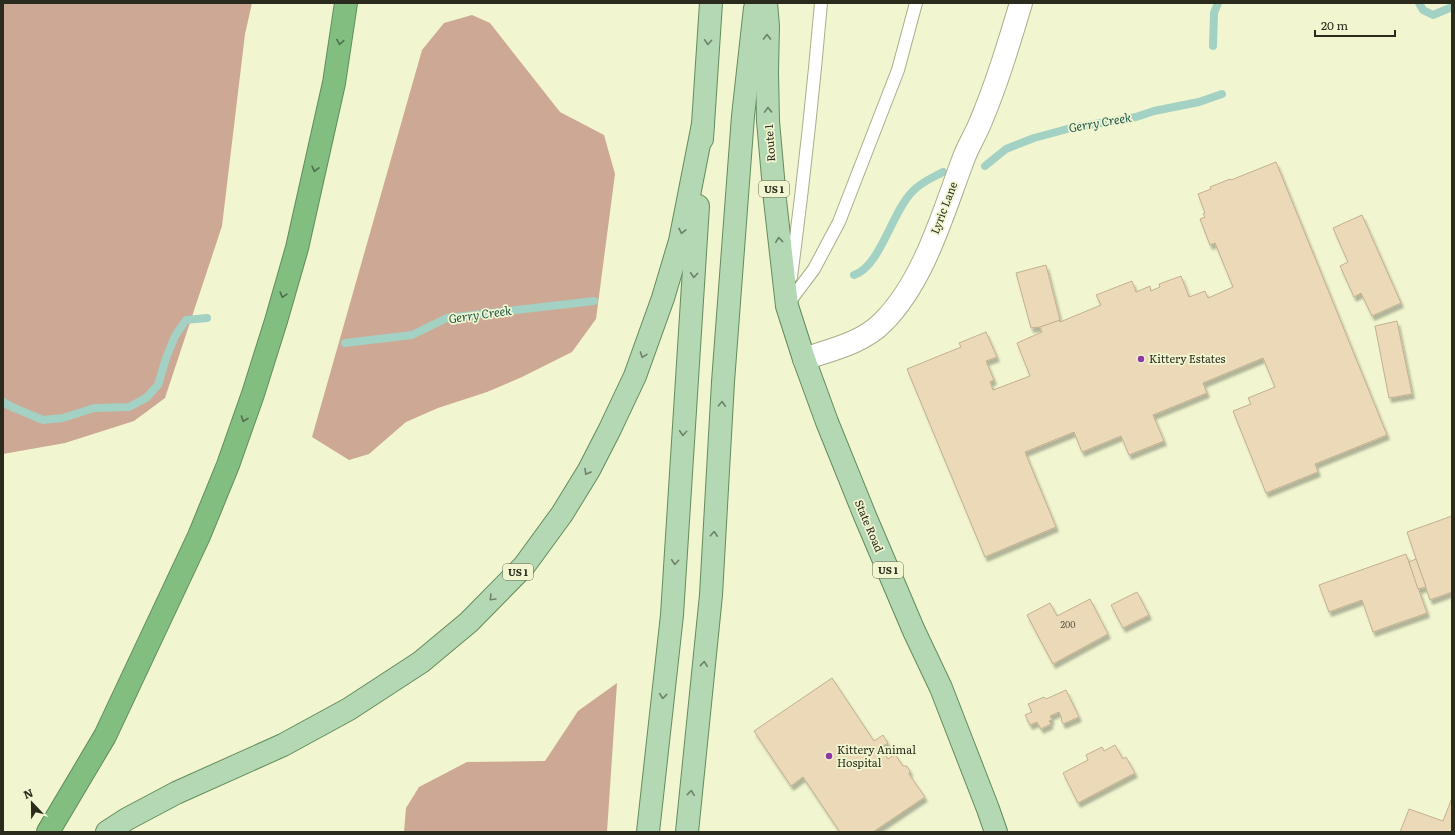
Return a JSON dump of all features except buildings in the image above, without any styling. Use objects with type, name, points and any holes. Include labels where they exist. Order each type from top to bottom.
[{"type":"highway","points":[[48,832],[105,736],[199,536],[238,437],[276,322],[297,248],[334,83],[346,3]]},
{"type":"main road","name":"US 1","points":[[107,832],[127,819],[176,793],[283,745],[349,709],[421,662],[469,622],[524,566],[562,514],[589,470],[635,376],[663,298],[680,241],[703,124],[711,3]]},
{"type":"main road","points":[[687,832],[711,595],[724,374],[741,140],[755,3]]},
{"type":"main road","name":"Route 1","points":[[766,3],[768,26],[768,121],[774,200],[787,306]]},
{"type":"main road","points":[[648,832],[672,615],[703,124]]},
{"type":"main road","name":"State Road","points":[[787,306],[804,359],[827,422],[914,631],[941,688],[996,832]]},
{"type":"street","name":"Lyric Lane","points":[[804,359],[851,342],[872,332],[883,322],[899,303],[916,276],[937,229],[964,157],[982,120],[1006,52],[1021,3]]},
{"type":"lane","points":[[787,306],[800,209],[821,3]]},
{"type":"lane","points":[[787,306],[814,269],[839,222],[898,70],[916,3]]},
{"type":"shaded area","points":[[3,3],[252,3],[245,34],[222,226],[165,398],[134,421],[65,443],[3,454]]},
{"type":"shaded area","points":[[472,15],[490,23],[560,112],[604,135],[615,174],[596,319],[572,352],[522,377],[487,392],[438,408],[406,422],[369,454],[349,460],[312,437],[422,50],[444,23]]},
{"type":"shaded area","points":[[617,683],[607,832],[404,832],[406,808],[419,787],[467,762],[545,761],[578,711]]},
{"type":"waterway","name":"Gerry Creek","points":[[1213,46],[1214,13],[1218,3]]},
{"type":"waterway","name":"Gerry Creek","points":[[1419,3],[1423,10],[1433,15],[1452,7]]},
{"type":"waterway","name":"Gerry Creek","points":[[985,166],[1006,149],[1034,138],[1071,128],[1136,117],[1154,111],[1199,102],[1222,94]]},
{"type":"waterway","name":"Gerry Creek","points":[[854,275],[863,270],[879,250],[898,212],[912,192],[923,183],[943,172]]},
{"type":"waterway","name":"Gerry Creek","points":[[345,343],[412,335],[447,318],[594,301]]},
{"type":"waterway","name":"Gerry Creek","points":[[3,402],[43,420],[63,418],[94,408],[129,407],[146,398],[158,385],[166,358],[175,336],[186,320],[207,318]]},
{"type":"place","name":"Kittery Estates","points":[[1141,359]]},
{"type":"place","name":"Kittery Animal Hospital","points":[[829,756]]}]
